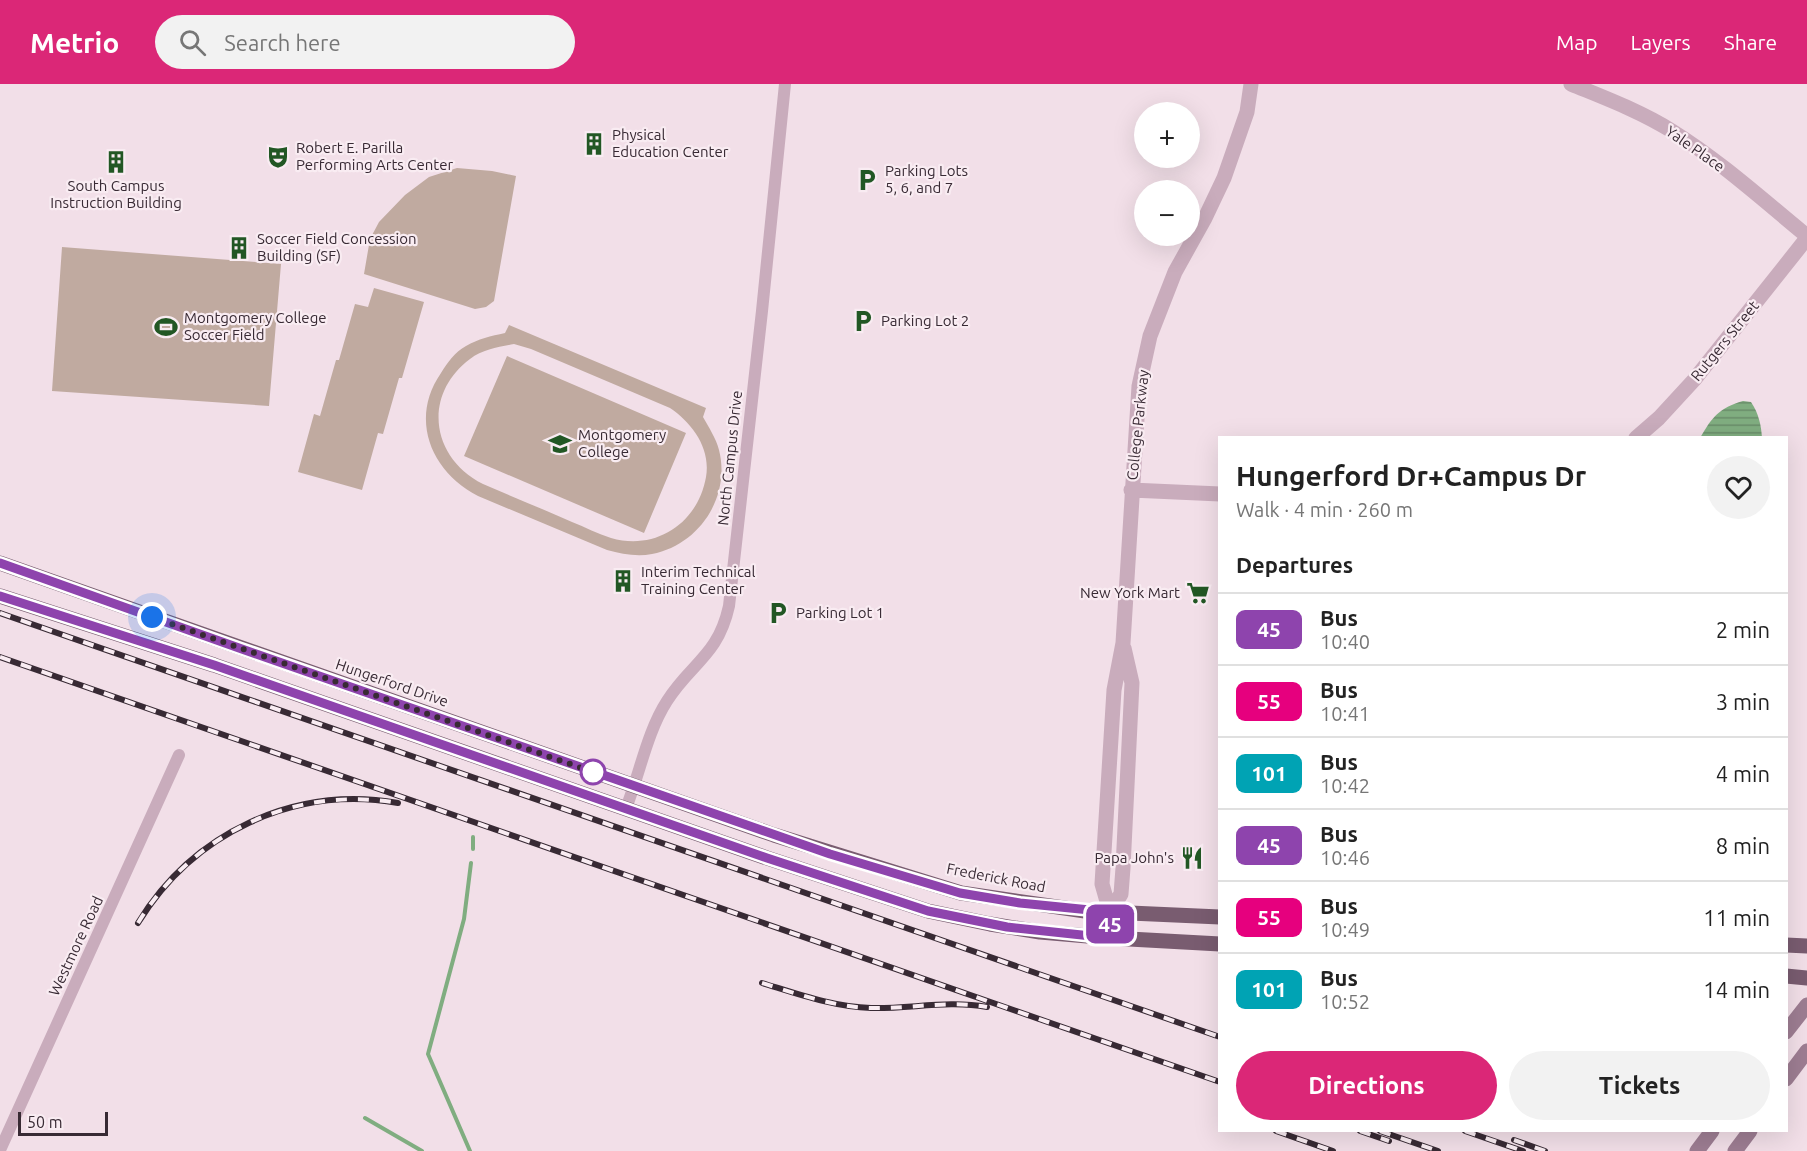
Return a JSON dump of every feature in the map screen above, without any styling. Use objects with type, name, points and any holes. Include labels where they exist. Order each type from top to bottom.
[{"type":"main road","name":"Hungerford Drive","points":[[0,563],[774,835]]},
{"type":"main road","points":[[0,596],[209,664],[767,858],[928,911],[1040,932],[1218,944]]},
{"type":"main road","points":[[209,664],[217,640]]},
{"type":"main road","name":"Frederick Road","points":[[774,835],[960,893],[1020,903],[1110,912],[1218,917]]},
{"type":"main road","points":[[1788,945],[1807,946]]},
{"type":"main road","points":[[1788,976],[1807,978]]},
{"type":"main road","points":[[1788,1029],[1807,1005]]},
{"type":"main road","points":[[1788,1076],[1807,1051]]},
{"type":"main road","points":[[1697,1151],[1711,1132]]},
{"type":"main road","points":[[1736,1151],[1749,1132]]},
{"type":"street","name":"North Campus Drive","points":[[626,808],[656,723],[672,694],[716,641],[725,624],[729,606],[785,84]]},
{"type":"street","name":"College Parkway","points":[[1110,938],[1110,912],[1121,894],[1132,682],[1123,643],[1139,386],[1150,336],[1175,272],[1224,178],[1247,112],[1251,84]]},
{"type":"street","name":"Yale Place","points":[[1571,84],[1626,106],[1672,131],[1714,160],[1807,237]]},
{"type":"street","name":"Rutgers Street","points":[[1638,436],[1659,418],[1694,380],[1807,237]]},
{"type":"street","points":[[1131,490],[1218,494]]},
{"type":"street","name":"Westmore Road","points":[[0,1150],[179,755]]},
{"type":"shaded area","points":[[457,168],[516,176],[494,301],[486,307],[475,309],[364,274],[370,239],[379,222],[405,195],[429,177]]},
{"type":"shaded area","name":"Montgomery College Soccer Field","points":[[62,247],[281,264],[269,406],[52,391]]},
{"type":"shaded area","points":[[374,288],[424,302],[402,378],[399,378],[383,434],[378,433],[362,490],[298,472],[314,414],[320,416],[355,304],[368,307]]},
{"type":"shaded area","points":[[509,325],[706,408],[703,417],[719,450],[720,485],[708,516],[697,530],[684,541],[669,549],[652,554],[618,553],[478,496],[448,473],[437,459],[426,426],[431,391],[446,365],[458,351],[475,341],[505,333]],"holes":[[[514,344],[531,349],[670,408],[686,421],[703,446],[707,466],[701,493],[694,508],[684,520],[659,537],[628,541],[611,538],[483,484],[466,473],[452,459],[443,443],[439,425],[439,408],[444,390],[455,374],[470,359],[497,347]]]},
{"type":"shaded area","points":[[507,356],[686,433],[644,533],[464,456]]},
{"type":"shaded area","points":[[1743,401],[1751,402],[1759,420],[1762,436],[1701,436],[1717,414]]},
{"type":"waterway","points":[[473,837],[473,849]]},
{"type":"waterway","points":[[470,1151],[428,1054],[464,919],[471,863]]},
{"type":"waterway","points":[[365,1118],[422,1151]]},
{"type":"railway","points":[[0,613],[1218,1036]]},
{"type":"railway","points":[[0,657],[1218,1081]]},
{"type":"railway","points":[[138,923],[161,891],[187,864],[217,841],[250,822],[285,809],[321,802],[359,799],[398,803]]},
{"type":"railway","points":[[762,983],[816,999],[857,1007],[886,1008],[958,1004],[987,1007]]},
{"type":"railway","points":[[1279,1132],[1333,1151]]},
{"type":"railway","points":[[1363,1132],[1389,1141]]},
{"type":"railway","points":[[1383,1132],[1438,1151]]},
{"type":"railway","points":[[1468,1132],[1523,1151]]},
{"type":"railway","points":[[1514,1140],[1545,1151]]},
{"type":"bus line","name":"45","points":[[0,563],[830,854],[960,893],[1020,903],[1110,912],[1110,938],[1040,932],[928,911],[767,858],[214,665],[0,596]]},
{"type":"place","name":"Physical Education Center","points":[[594,144]]},
{"type":"place","name":"Robert E. Parilla Performing Arts Center","points":[[278,157]]},
{"type":"place","name":"South Campus Instruction Building","points":[[116,162]]},
{"type":"place","name":"Parking Lots 5, 6, and 7","points":[[867,180]]},
{"type":"place","name":"Soccer Field Concession Building (SF)","points":[[239,248]]},
{"type":"place","name":"Parking Lot 2","points":[[863,321]]},
{"type":"place","name":"Montgomery College Soccer Field","points":[[166,327]]},
{"type":"place","name":"Montgomery College","points":[[560,444]]},
{"type":"place","name":"Interim Technical Training Center","points":[[623,581]]},
{"type":"place","name":"New York Mart","points":[[1198,593]]},
{"type":"place","name":"Parking Lot 1","points":[[778,613]]},
{"type":"place","name":"Papa John's","points":[[1192,858]]},
{"type":"route","points":[[152,617],[593,772]]}]
